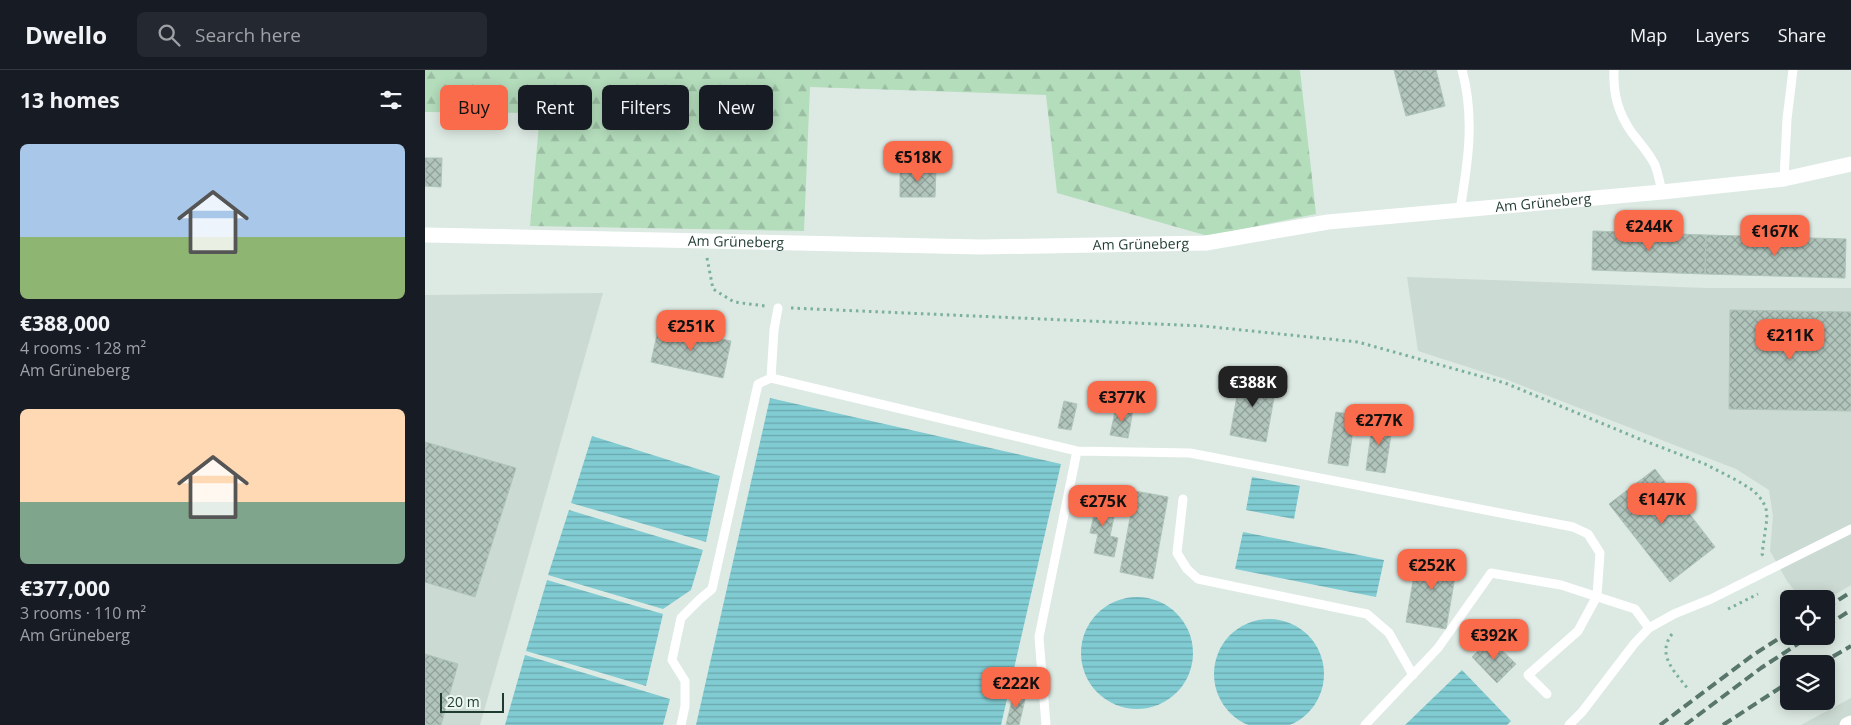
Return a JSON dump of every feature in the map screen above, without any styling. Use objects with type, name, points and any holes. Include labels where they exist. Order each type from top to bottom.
[{"type":"street","name":"Am Grüneberg","points":[[425,235],[706,240],[981,248],[1206,244],[1328,222],[1784,179],[1851,164]]},
{"type":"street","points":[[1847,725],[1851,723]]},
{"type":"lane","points":[[1460,210],[1469,138],[1470,109],[1462,70]]},
{"type":"lane","points":[[1614,70],[1613,86],[1617,106],[1655,166],[1662,192]]},
{"type":"lane","points":[[1784,179],[1787,120],[1793,70]]},
{"type":"lane","points":[[771,378],[774,330],[778,308]]},
{"type":"lane","points":[[681,725],[685,706],[685,681],[672,660],[681,618],[712,589],[758,384],[771,378],[1077,451],[1190,452],[1573,527],[1588,534],[1600,553],[1597,596],[1578,632],[1528,675],[1547,694]]},
{"type":"lane","points":[[1046,725],[1039,637],[1077,451]]},
{"type":"lane","points":[[1183,499],[1177,553],[1187,569],[1198,579],[1367,614],[1389,633],[1413,675]]},
{"type":"lane","points":[[1569,725],[1582,712],[1634,644],[1649,628],[1674,614],[1711,600],[1851,529]]},
{"type":"lane","points":[[1365,725],[1438,648],[1491,572],[1561,585],[1635,609],[1649,628]]},
{"type":"path","points":[[706,240],[707,260],[713,288],[735,302],[778,308],[1203,326],[1357,342],[1505,383],[1705,464],[1754,491],[1766,508],[1767,518],[1762,554],[1770,569]]},
{"type":"path","points":[[1725,610],[1765,591]]},
{"type":"path","points":[[1678,630],[1671,634],[1667,641],[1665,649],[1666,658],[1687,689]]},
{"type":"shaded area","points":[[1407,277],[1707,288],[1851,288],[1851,585],[1835,595],[1835,590],[1794,590],[1770,551],[1773,516],[1769,490],[1736,469],[1505,379],[1418,351]]},
{"type":"shaded area","points":[[603,293],[480,725],[425,725],[425,295]]},
{"type":"shaded area","points":[[1851,698],[1851,725],[1801,725],[1829,710],[1835,710],[1835,707]]},
{"type":"green space","points":[[425,70],[1300,70],[1316,214],[1208,236],[1057,193],[1046,95],[810,87],[804,231],[530,226],[538,130],[592,130],[592,85],[518,85],[518,113],[508,113],[508,85],[440,85],[440,112],[425,112]]},
{"type":"water","points":[[770,398],[1061,464],[1001,725],[696,725]]},
{"type":"water","points":[[592,436],[720,476],[706,542],[571,503]]},
{"type":"water","points":[[1252,477],[1300,486],[1294,519],[1246,510]]},
{"type":"water","points":[[569,510],[703,550],[691,590],[663,609],[548,575]]},
{"type":"water","points":[[1243,532],[1384,560],[1376,597],[1235,569]]},
{"type":"water","points":[[547,580],[663,614],[646,686],[526,651]]},
{"type":"water","points":[[1137,597],[1158,601],[1177,613],[1189,632],[1193,653],[1189,674],[1177,693],[1158,705],[1137,709],[1116,705],[1097,693],[1085,674],[1081,653],[1085,632],[1097,613],[1116,601]]},
{"type":"water","points":[[1258,620],[1280,620],[1299,628],[1315,644],[1323,663],[1323,685],[1315,704],[1299,720],[1287,726],[1251,726],[1239,720],[1223,704],[1215,685],[1215,663],[1223,644],[1239,628]]},
{"type":"water","points":[[525,655],[670,699],[663,725],[505,725]]},
{"type":"water","points":[[1462,670],[1511,721],[1507,725],[1405,725]]},
{"type":"building","points":[[1394,70],[1436,70],[1445,106],[1406,116]]},
{"type":"building","points":[[425,158],[442,158],[441,187],[425,186]]},
{"type":"building","points":[[900,168],[936,169],[935,197],[900,197]]},
{"type":"building","points":[[1593,231],[1706,235],[1705,274],[1592,270]]},
{"type":"building","points":[[1706,235],[1846,239],[1845,278],[1705,274]]},
{"type":"building","points":[[1730,310],[1851,312],[1851,411],[1729,409]]},
{"type":"building","points":[[659,325],[731,341],[723,378],[651,362]]},
{"type":"building","points":[[1241,374],[1277,381],[1266,442],[1230,435]]},
{"type":"building","points":[[1064,401],[1077,404],[1071,430],[1058,428]]},
{"type":"building","points":[[1116,407],[1133,410],[1128,438],[1110,435]]},
{"type":"building","points":[[1336,412],[1355,415],[1348,466],[1328,463]]},
{"type":"building","points":[[1373,419],[1393,422],[1385,473],[1366,470]]},
{"type":"building","points":[[425,442],[516,468],[475,597],[425,582]]},
{"type":"building","points":[[1655,469],[1715,547],[1670,582],[1609,504]]},
{"type":"building","points":[[1135,491],[1168,497],[1153,579],[1120,572]]},
{"type":"building","points":[[1094,495],[1112,499],[1108,516],[1114,517],[1110,536],[1118,538],[1114,557],[1094,553],[1098,534],[1090,533],[1094,514],[1090,513]]},
{"type":"building","points":[[1418,552],[1458,559],[1446,629],[1406,622]]},
{"type":"building","points":[[1490,639],[1516,664],[1497,683],[1472,657]]},
{"type":"building","points":[[425,654],[458,664],[441,725],[425,725]]},
{"type":"building","points":[[1014,692],[1026,695],[1019,725],[1006,725]]},
{"type":"railway","points":[[1835,602],[1851,592]]},
{"type":"railway","points":[[1835,620],[1851,610]]},
{"type":"railway","points":[[1660,725],[1753,655],[1780,638]]},
{"type":"railway","points":[[1685,725],[1761,668],[1796,645]]},
{"type":"railway","points":[[1835,655],[1851,646]]},
{"type":"railway","points":[[1723,725],[1780,688]]}]
